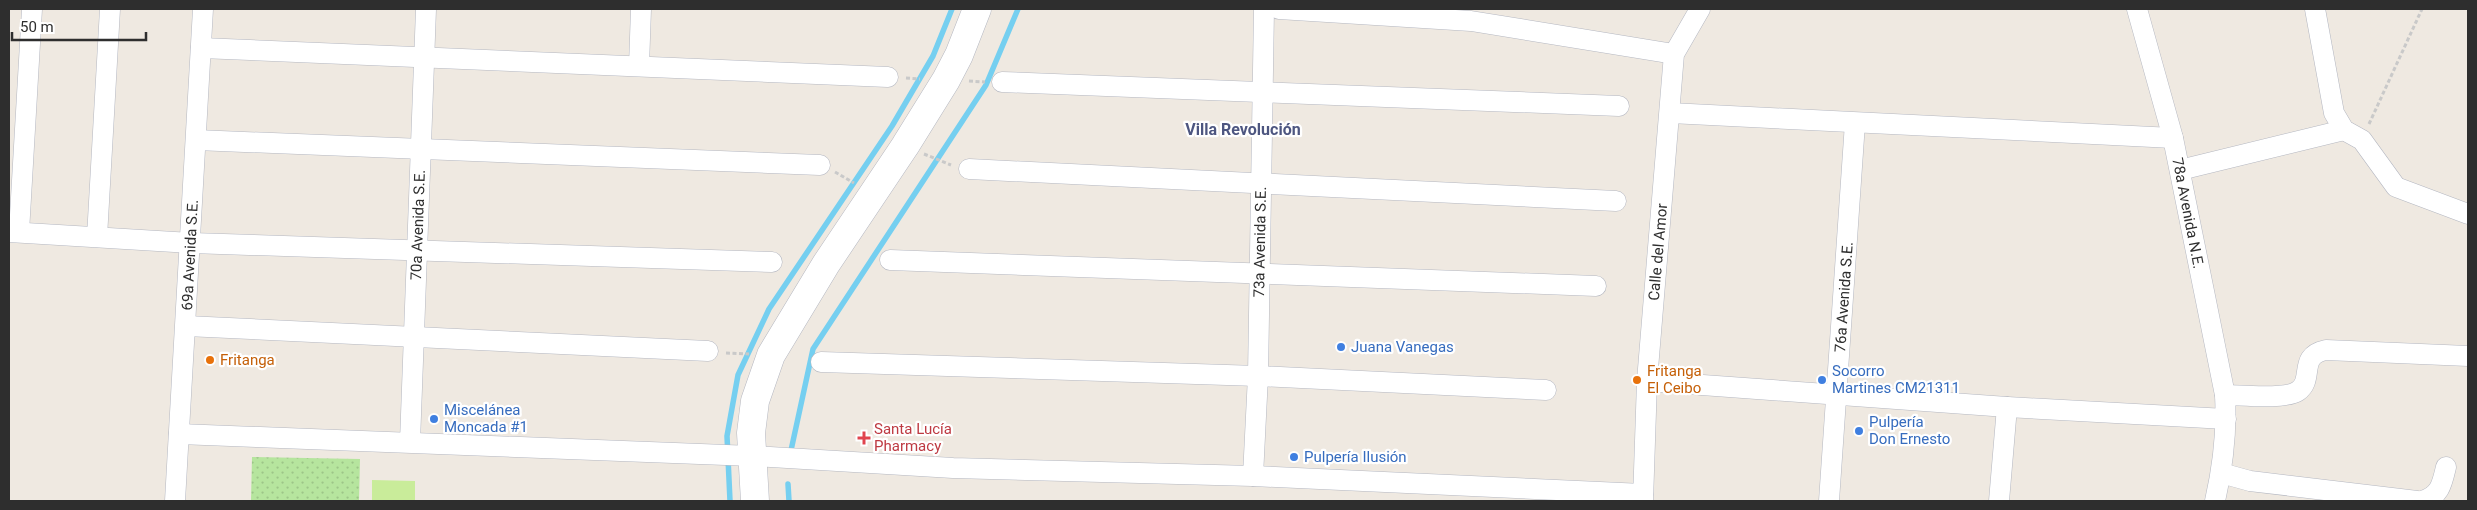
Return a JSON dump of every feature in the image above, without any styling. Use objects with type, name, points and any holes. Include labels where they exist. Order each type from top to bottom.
[{"type":"street","points":[[32,9],[14,232],[191,243],[772,262]]},
{"type":"street","points":[[97,237],[110,9]]},
{"type":"street","name":"69a Avenida S.E.","points":[[175,501],[203,9]]},
{"type":"street","name":"70a Avenida S.E.","points":[[410,442],[426,9]]},
{"type":"street","points":[[639,66],[640,9]]},
{"type":"street","points":[[755,501],[745,456],[751,433],[755,402],[771,355],[826,264],[905,146],[946,80],[959,54],[977,9]]},
{"type":"street","name":"73a Avenida S.E.","points":[[1253,476],[1258,376],[1264,9]]},
{"type":"street","points":[[1278,9],[1471,21],[1674,54]]},
{"type":"street","name":"Calle del Amor","points":[[1643,498],[1647,381],[1674,54],[1700,9]]},
{"type":"street","name":"78a Avenida N.E.","points":[[2138,9],[2173,138],[2225,395],[2226,419],[2221,473],[2215,501]]},
{"type":"street","points":[[2315,9],[2334,113],[2344,130],[2362,140],[2396,187],[2468,214]]},
{"type":"street","points":[[201,48],[896,77]]},
{"type":"street","points":[[997,82],[1619,106]]},
{"type":"street","points":[[1670,113],[2173,138]]},
{"type":"street","name":"76a Avenida S.E.","points":[[1829,501],[1838,395],[1855,123]]},
{"type":"street","points":[[2180,170],[2344,130]]},
{"type":"street","points":[[196,140],[820,165]]},
{"type":"street","points":[[961,167],[1616,201]]},
{"type":"street","points":[[890,260],[1260,272],[1596,286]]},
{"type":"street","points":[[186,326],[708,351]]},
{"type":"street","points":[[2225,395],[2287,395],[2299,391],[2304,383],[2310,359],[2316,352],[2326,350],[2468,356]]},
{"type":"street","points":[[821,362],[1258,376],[1546,390]]},
{"type":"street","points":[[1647,381],[2007,407],[2226,419]]},
{"type":"street","points":[[1999,501],[2007,407]]},
{"type":"street","points":[[179,434],[745,456],[953,468],[1253,476],[1643,498]]},
{"type":"street","points":[[2422,501],[2432,498],[2440,490],[2446,467]]},
{"type":"street","points":[[2221,473],[2250,481],[2417,501]]},
{"type":"path","points":[[2362,140],[2422,9]]},
{"type":"path","points":[[896,77],[929,79]]},
{"type":"path","points":[[970,81],[997,82]]},
{"type":"path","points":[[923,154],[961,167]]},
{"type":"path","points":[[730,353],[755,354]]},
{"type":"green space","points":[[252,457],[360,459],[359,501],[251,501]]},
{"type":"green space","points":[[372,480],[415,481],[415,501],[372,501]]},
{"type":"waterway","points":[[730,501],[727,436],[738,375],[769,309],[892,126],[933,56],[952,9]]},
{"type":"waterway","points":[[790,455],[813,349],[986,85],[1018,9]]},
{"type":"waterway","points":[[788,484],[789,501]]},
{"type":"place","name":"Juana Vanegas","points":[[1341,347]]},
{"type":"place","name":"Fritanga","points":[[210,360]]},
{"type":"place","name":"Fritanga El Ceibo","points":[[1637,380]]},
{"type":"place","name":"Socorro Martines CM21311","points":[[1822,380]]},
{"type":"place","name":"Miscelánea Moncada #1","points":[[434,419]]},
{"type":"place","name":"Pulpería Don Ernesto","points":[[1859,431]]},
{"type":"place","name":"Santa Lucía Pharmacy","points":[[864,438]]},
{"type":"place","name":"Pulpería Ilusión","points":[[1294,457]]},
{"type":"district","name":"Villa Revolución","points":[[1243,129]]}]
